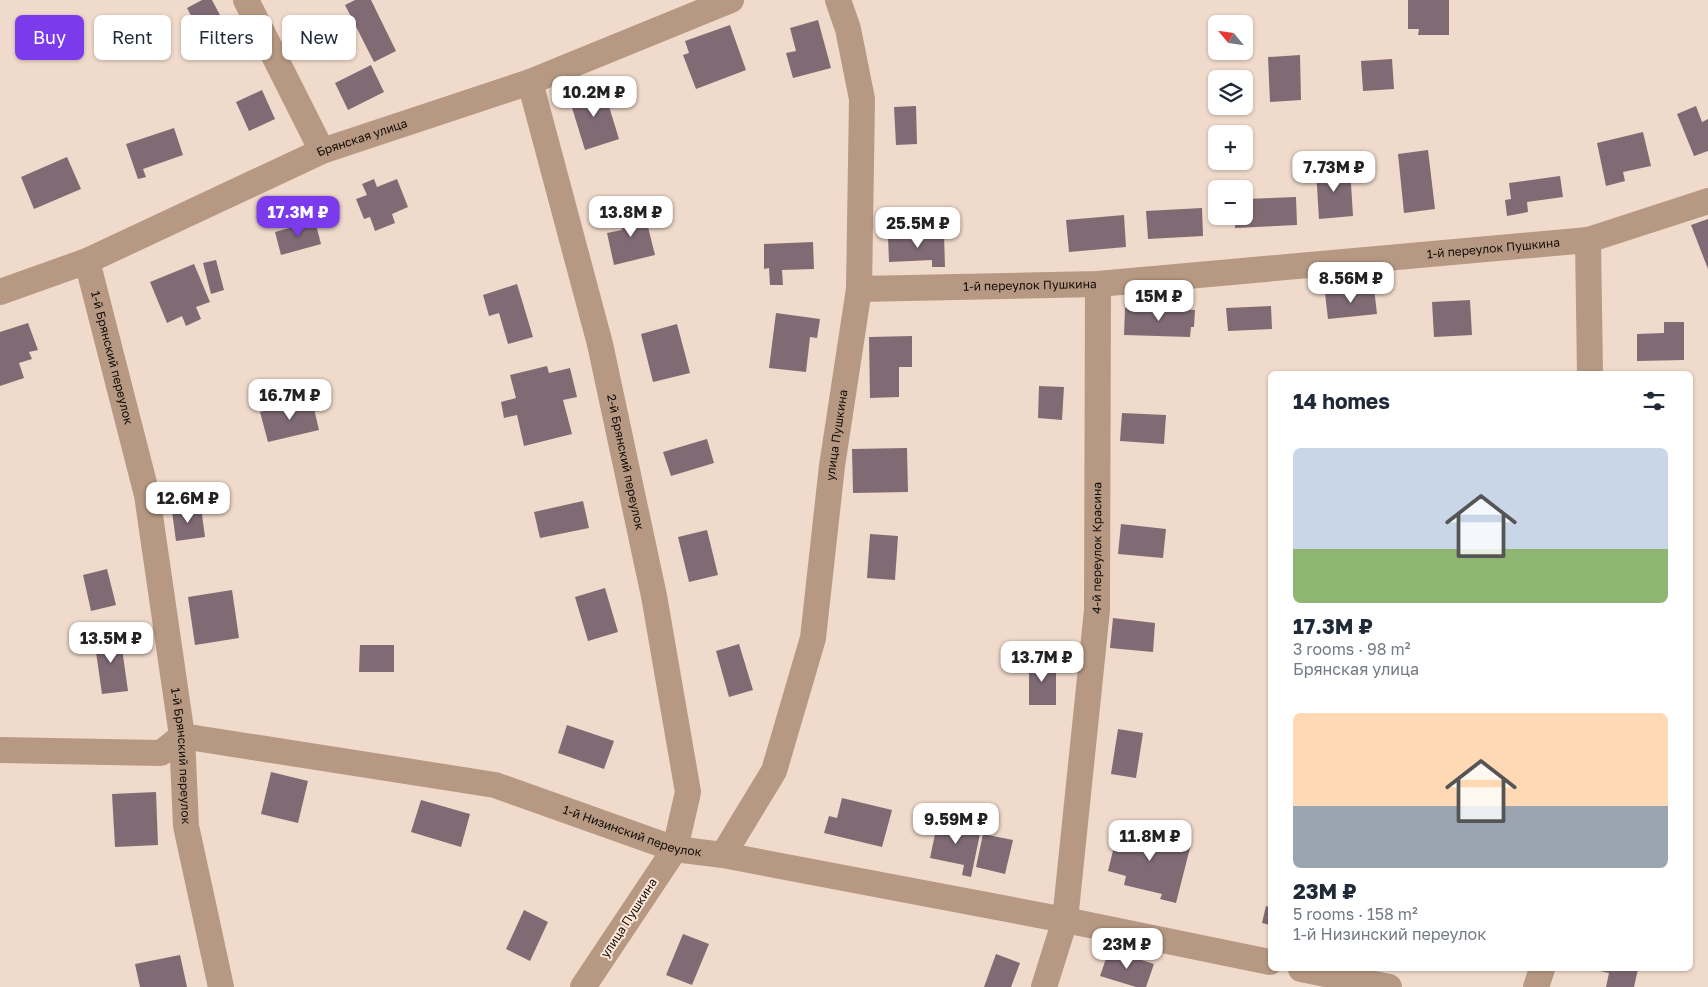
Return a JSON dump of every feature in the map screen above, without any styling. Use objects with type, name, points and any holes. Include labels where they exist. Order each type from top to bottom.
[{"type":"street","points":[[246,0],[322,151]]},
{"type":"street","name":"Брянская улица","points":[[0,292],[87,261],[322,151],[530,82],[731,0]]},
{"type":"street","name":"улица Пушкина","points":[[723,855],[774,771],[813,638],[832,466],[859,289],[862,99],[848,29],[838,0]]},
{"type":"street","name":"2-й Брянский переулок","points":[[530,82],[600,344],[654,596],[688,792],[674,848]]},
{"type":"street","name":"1-й переулок Пушкина","points":[[859,289],[1098,284],[1588,240],[1708,201]]},
{"type":"street","points":[[1588,240],[1590,371]]},
{"type":"street","name":"1-й Брянский переулок","points":[[87,261],[147,495],[182,736],[186,826],[221,987]]},
{"type":"street","name":"4-й переулок Красина","points":[[1044,987],[1065,920],[1097,610],[1098,284]]},
{"type":"street","points":[[0,750],[161,753],[182,736]]},
{"type":"street","name":"1-й Низинский переулок","points":[[182,736],[495,785],[674,848],[723,855],[1065,920],[1268,962]]},
{"type":"street","name":"улица Пушкина","points":[[583,987],[674,848]]},
{"type":"street","points":[[1311,971],[1389,987]]},
{"type":"street","points":[[1536,987],[1541,971]]},
{"type":"building","points":[[202,0],[212,0],[220,15],[191,15],[187,8]]},
{"type":"building","points":[[355,0],[371,0],[396,51],[374,62],[356,27],[356,15],[350,15],[345,5]]},
{"type":"building","points":[[1408,0],[1449,0],[1449,35],[1418,35],[1419,29],[1408,29]]},
{"type":"building","points":[[818,20],[831,68],[793,78],[786,53],[796,51],[790,28]]},
{"type":"building","points":[[730,25],[746,70],[696,89],[683,55],[689,53],[685,41]]},
{"type":"building","points":[[1300,55],[1301,100],[1270,102],[1268,57]]},
{"type":"building","points":[[1392,59],[1394,89],[1363,91],[1361,61]]},
{"type":"building","points":[[371,65],[384,92],[348,110],[335,83]]},
{"type":"building","points":[[603,87],[619,139],[585,150],[569,98]]},
{"type":"building","points":[[262,90],[275,119],[249,131],[236,102]]},
{"type":"building","points":[[916,106],[917,144],[896,145],[894,107]]},
{"type":"building","points":[[1696,106],[1702,122],[1708,119],[1708,151],[1694,156],[1677,114]]},
{"type":"building","points":[[174,128],[183,155],[143,169],[146,177],[138,179],[126,144]]},
{"type":"building","points":[[1643,132],[1651,166],[1623,172],[1625,181],[1606,186],[1597,143]]},
{"type":"building","points":[[1428,150],[1435,209],[1404,213],[1398,154]]},
{"type":"building","points":[[67,157],[81,189],[34,209],[21,177]]},
{"type":"building","points":[[1350,168],[1353,216],[1319,219],[1316,170]]},
{"type":"building","points":[[1560,176],[1563,197],[1527,202],[1528,212],[1507,216],[1505,200],[1511,199],[1509,183]]},
{"type":"building","points":[[374,179],[377,187],[397,179],[408,207],[392,214],[395,223],[375,231],[370,217],[364,219],[356,199],[367,195],[362,184]]},
{"type":"building","points":[[1296,197],[1297,225],[1235,228],[1235,225],[1253,225],[1253,199]]},
{"type":"building","points":[[643,207],[655,255],[614,265],[607,233],[622,230],[618,213]]},
{"type":"building","points":[[1202,208],[1203,236],[1148,239],[1146,211]]},
{"type":"building","points":[[1124,215],[1126,247],[1069,252],[1066,220]]},
{"type":"building","points":[[1708,219],[1708,269],[1691,225]]},
{"type":"building","points":[[315,221],[321,244],[281,255],[275,232]]},
{"type":"building","points":[[944,234],[945,267],[932,267],[932,260],[889,262],[888,237]]},
{"type":"building","points":[[813,242],[814,269],[782,270],[783,285],[770,285],[769,268],[764,269],[764,244]]},
{"type":"building","points":[[216,260],[224,290],[211,294],[203,263]]},
{"type":"building","points":[[194,264],[210,302],[196,307],[201,319],[186,326],[182,316],[167,323],[150,282]]},
{"type":"building","points":[[517,284],[533,337],[508,344],[499,313],[489,316],[483,295]]},
{"type":"building","points":[[1374,288],[1377,314],[1328,319],[1325,293]]},
{"type":"building","points":[[1470,300],[1472,335],[1434,337],[1432,302]]},
{"type":"building","points":[[1271,306],[1272,329],[1228,331],[1226,308]]},
{"type":"building","points":[[1125,308],[1195,310],[1194,327],[1191,327],[1190,337],[1124,335]]},
{"type":"building","points":[[776,313],[820,319],[817,338],[810,337],[806,372],[769,368]]},
{"type":"building","points":[[1664,322],[1684,322],[1684,360],[1637,361],[1637,334],[1664,333]]},
{"type":"building","points":[[28,323],[38,350],[29,352],[32,359],[19,363],[24,378],[0,386],[0,332]]},
{"type":"building","points":[[677,324],[690,373],[653,382],[641,334]]},
{"type":"building","points":[[912,336],[912,367],[899,367],[899,397],[870,398],[869,337]]},
{"type":"building","points":[[547,366],[549,373],[570,368],[577,397],[563,400],[572,434],[524,446],[517,415],[504,418],[501,402],[516,398],[510,375]]},
{"type":"building","points":[[1039,386],[1064,387],[1062,420],[1038,418]]},
{"type":"building","points":[[312,400],[319,430],[268,442],[260,412]]},
{"type":"building","points":[[1122,413],[1166,415],[1164,444],[1120,441]]},
{"type":"building","points":[[707,439],[714,463],[671,476],[663,452]]},
{"type":"building","points":[[907,448],[908,492],[853,493],[852,449]]},
{"type":"building","points":[[583,501],[589,528],[540,538],[534,512]]},
{"type":"building","points":[[201,507],[205,537],[176,541],[172,511]]},
{"type":"building","points":[[1121,524],[1166,529],[1163,558],[1118,554]]},
{"type":"building","points":[[707,530],[718,575],[689,582],[678,537]]},
{"type":"building","points":[[870,534],[898,536],[895,580],[867,578]]},
{"type":"building","points":[[107,569],[116,605],[91,611],[83,575]]},
{"type":"building","points":[[605,588],[618,632],[588,641],[575,597]]},
{"type":"building","points":[[232,590],[239,638],[195,645],[188,597]]},
{"type":"building","points":[[1113,618],[1155,623],[1153,652],[1110,648]]},
{"type":"building","points":[[120,634],[128,691],[102,694],[94,638]]},
{"type":"building","points":[[739,644],[753,690],[729,697],[716,651]]},
{"type":"building","points":[[360,645],[394,645],[394,672],[359,672]]},
{"type":"building","points":[[1029,661],[1056,661],[1056,705],[1029,705]]},
{"type":"building","points":[[567,725],[614,741],[604,769],[558,753]]},
{"type":"building","points":[[1118,729],[1143,733],[1136,778],[1111,774]]},
{"type":"building","points":[[271,772],[308,781],[298,823],[261,814]]},
{"type":"building","points":[[156,792],[158,845],[115,847],[112,794]]},
{"type":"building","points":[[842,798],[892,810],[882,847],[824,833],[829,816],[837,818]]},
{"type":"building","points":[[421,800],[470,814],[461,847],[411,832]]},
{"type":"building","points":[[938,820],[981,829],[971,877],[962,875],[964,865],[930,858]]},
{"type":"building","points":[[1119,826],[1191,844],[1176,903],[1160,899],[1162,894],[1124,885],[1126,876],[1108,871]]},
{"type":"building","points":[[983,834],[1013,840],[1005,874],[976,867]]},
{"type":"building","points":[[1266,906],[1268,906],[1268,924],[1262,923]]},
{"type":"building","points":[[524,910],[548,922],[530,961],[506,949]]},
{"type":"building","points":[[683,934],[709,944],[692,985],[666,975]]},
{"type":"building","points":[[1109,950],[1154,964],[1146,987],[1136,987],[1100,976]]},
{"type":"building","points":[[996,954],[1020,963],[1011,987],[984,987]]},
{"type":"building","points":[[180,955],[187,987],[140,987],[135,964]]},
{"type":"building","points":[[1600,971],[1638,971],[1634,987],[1606,987],[1609,973]]}]
